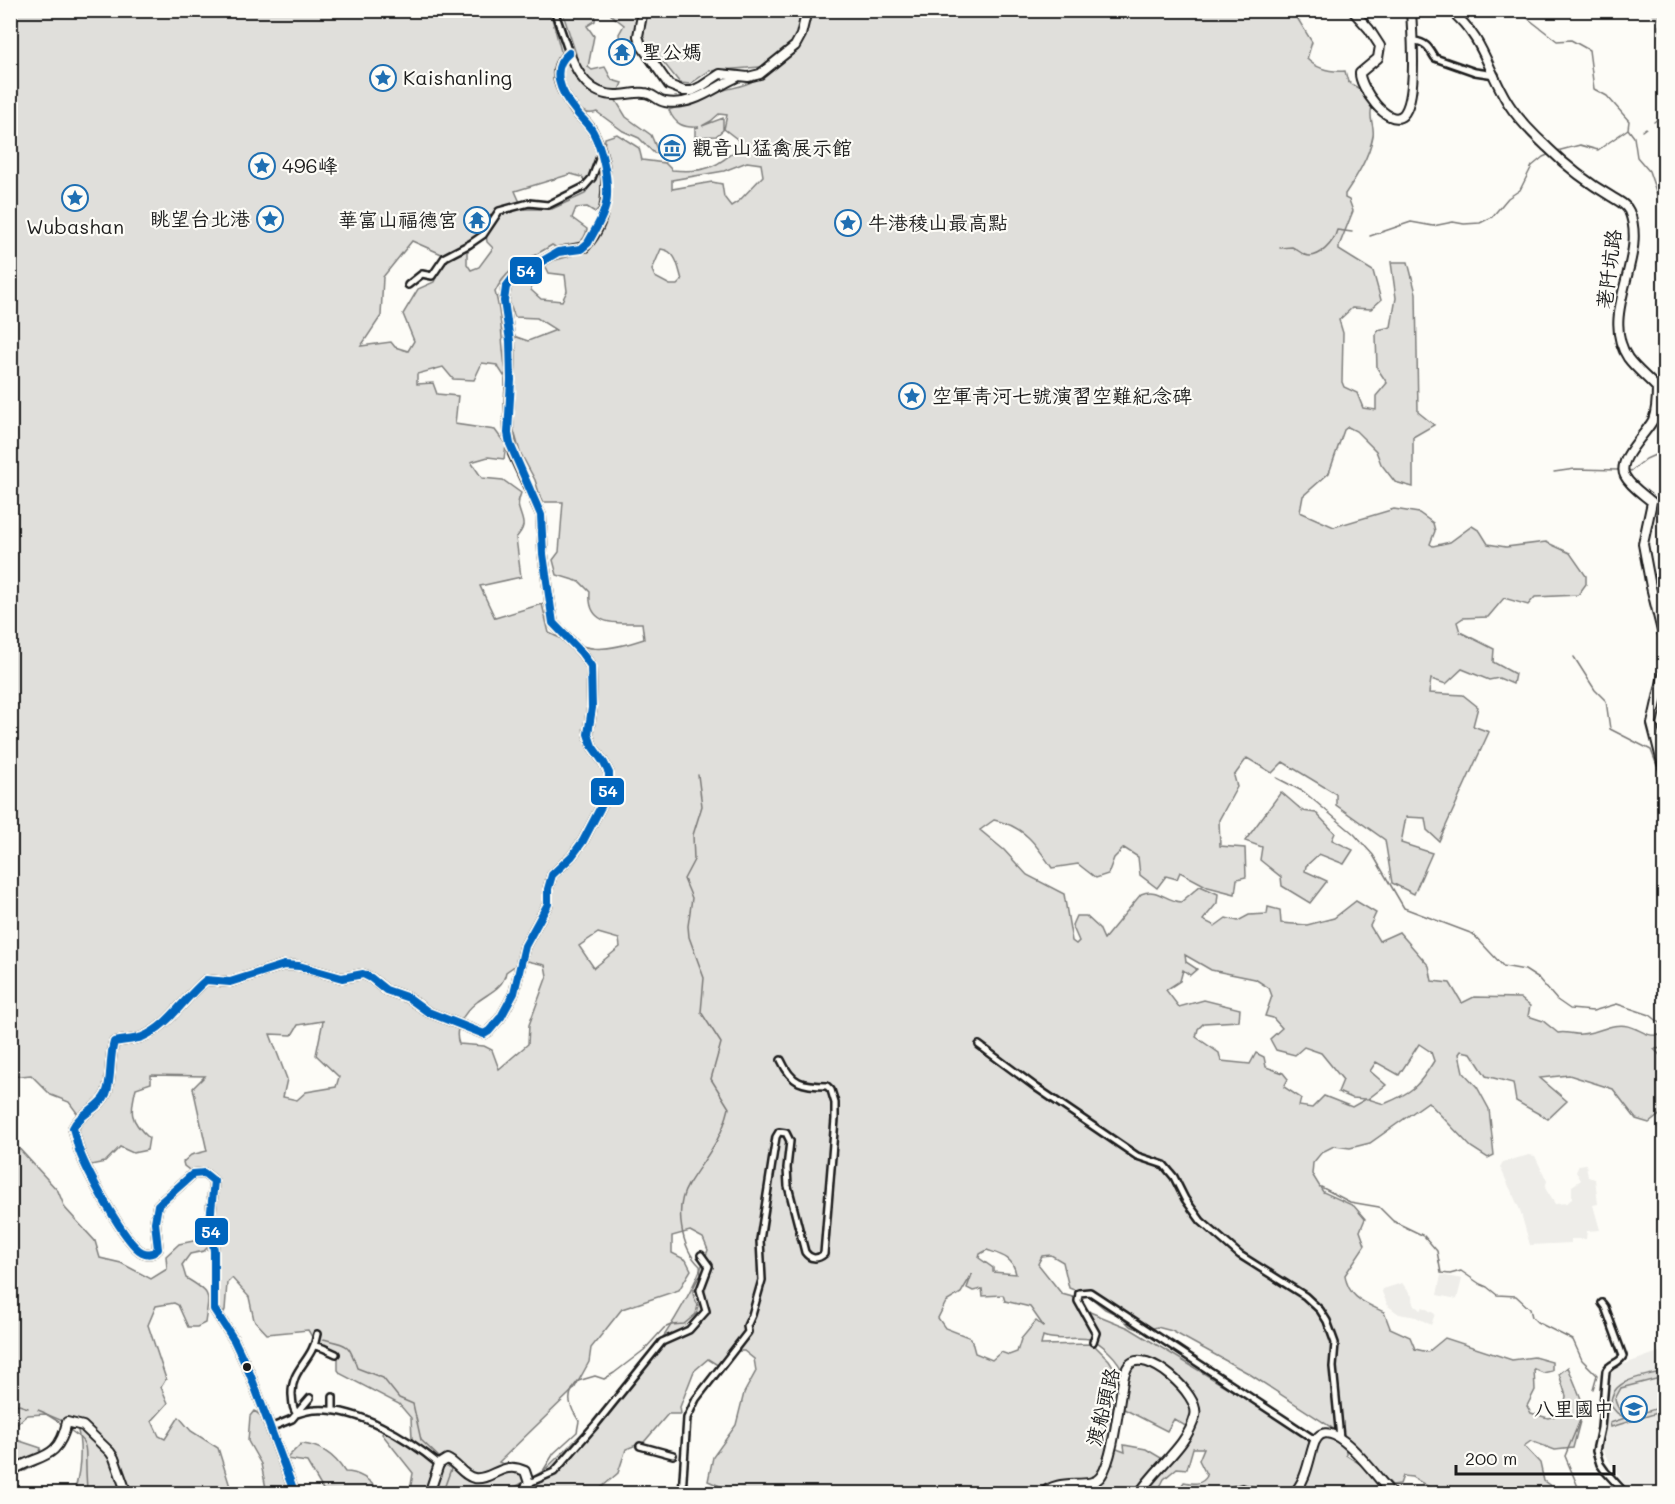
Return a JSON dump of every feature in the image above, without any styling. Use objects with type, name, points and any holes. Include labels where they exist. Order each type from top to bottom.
[{"type":"street","points":[[555,10],[569,53],[584,81],[593,89],[606,95],[646,93],[662,102],[684,102],[701,97],[737,77]]},
{"type":"street","points":[[643,10],[639,40],[644,51],[669,85],[677,90],[692,91],[720,74],[737,77],[760,74],[795,46],[801,35],[807,10]]},
{"type":"street","points":[[1352,10],[1370,29],[1380,46],[1378,58],[1359,73],[1359,80],[1378,107],[1391,116],[1402,116],[1408,105],[1414,41],[1411,10]]},
{"type":"street","name":"荖阡坑路","points":[[1450,10],[1468,26],[1482,47],[1508,103],[1554,154],[1583,180],[1623,203],[1629,210],[1634,235],[1620,301],[1621,343],[1629,359],[1657,388],[1658,400],[1654,417],[1627,457],[1623,470],[1625,477],[1652,502],[1643,544],[1651,587],[1665,639]]},
{"type":"street","points":[[1414,41],[1429,46],[1434,58],[1474,72],[1495,75]]},
{"type":"street","points":[[295,1494],[246,1365],[234,1340],[214,1309],[214,1251],[210,1221],[214,1181],[204,1173],[193,1174],[158,1205],[155,1222],[158,1249],[149,1254],[140,1251],[112,1213],[92,1177],[79,1150],[73,1128],[76,1121],[99,1104],[106,1094],[114,1042],[140,1038],[150,1033],[177,1010],[189,994],[206,980],[230,982],[284,965],[299,966],[342,978],[363,974],[386,990],[409,998],[428,1012],[447,1018],[477,1033],[484,1034],[489,1031],[501,1017],[514,993],[530,936],[548,904],[548,889],[552,875],[584,841],[606,797],[609,788],[609,773],[592,746],[588,734],[592,708],[591,666],[553,623],[543,554],[541,515],[510,444],[508,433],[511,380],[510,340],[504,301],[506,287],[512,279],[558,252],[581,249],[588,243],[600,220],[606,201],[606,178],[593,132],[575,111],[562,89],[557,68],[561,59],[569,53]]},
{"type":"street","points":[[408,285],[422,274],[432,276],[445,257],[483,235],[499,211],[530,203],[548,205],[584,187],[592,178],[601,154]]},
{"type":"street","points":[[1665,671],[1652,724],[1665,770]]},
{"type":"street","points":[[979,1045],[1036,1088],[1137,1156],[1164,1165],[1201,1221],[1240,1255],[1305,1296],[1320,1310],[1327,1321],[1335,1343],[1333,1367],[1340,1438]]},
{"type":"street","points":[[682,1494],[687,1418],[696,1399],[748,1332],[747,1326],[758,1297],[762,1280],[760,1240],[776,1137],[779,1132],[786,1132],[790,1141],[788,1186],[805,1252],[814,1258],[824,1254],[829,1209],[834,1104],[831,1090],[827,1086],[808,1086],[798,1083],[781,1060]]},
{"type":"street","points":[[521,1494],[529,1483],[554,1472],[662,1342],[689,1330],[706,1311],[700,1290],[709,1266],[701,1255]]},
{"type":"street","points":[[1093,1342],[1096,1334],[1078,1301],[1079,1293],[1090,1292],[1315,1440]]},
{"type":"street","points":[[1602,1303],[1623,1356],[1606,1371],[1601,1428],[1596,1451],[1600,1464],[1626,1494]]},
{"type":"street","points":[[297,1414],[293,1409],[294,1376],[315,1346],[317,1334]]},
{"type":"street","points":[[315,1346],[336,1354]]},
{"type":"street","name":"渡船頭路","points":[[1041,1494],[1060,1484],[1091,1483],[1101,1476],[1112,1441],[1129,1364],[1145,1361],[1154,1364],[1176,1380],[1194,1402],[1196,1410],[1191,1427],[1139,1494]]},
{"type":"street","points":[[333,1397],[333,1411]]},
{"type":"street","points":[[270,1428],[292,1419],[310,1398]]},
{"type":"street","points":[[297,1414],[315,1410],[333,1411],[381,1425],[440,1462]]},
{"type":"street","points":[[10,1472],[22,1464],[54,1452],[60,1443],[67,1422],[83,1426],[110,1452],[127,1494]]},
{"type":"street","points":[[1293,1494],[1307,1471],[1315,1440],[1323,1432],[1328,1432],[1340,1438],[1359,1455],[1392,1494]]},
{"type":"street","points":[[640,1446],[673,1455]]},
{"type":"street","points":[[429,1494],[440,1462],[447,1459],[471,1478],[477,1479],[499,1470],[516,1467],[525,1471],[529,1483]]},
{"type":"street","points":[[1224,1494],[1242,1489],[1262,1494]]},
{"type":"shaded area","points":[[11,11],[550,11],[562,55],[576,54],[562,11],[596,11],[595,21],[587,26],[594,36],[588,67],[592,70],[605,67],[612,80],[622,83],[615,99],[626,117],[651,135],[659,154],[654,153],[639,138],[623,131],[597,112],[584,112],[568,100],[567,106],[592,139],[602,178],[609,179],[604,150],[605,138],[617,134],[639,148],[642,160],[665,163],[672,170],[693,171],[710,167],[725,159],[740,145],[737,139],[724,129],[727,115],[719,114],[702,126],[723,118],[723,130],[716,136],[695,137],[695,128],[699,127],[681,125],[669,110],[749,83],[764,71],[760,67],[709,71],[690,84],[680,83],[648,43],[620,43],[619,34],[624,25],[611,15],[611,11],[1293,11],[1312,42],[1307,59],[1325,70],[1345,71],[1348,82],[1363,91],[1372,107],[1373,136],[1366,159],[1345,194],[1353,211],[1339,250],[1373,271],[1381,300],[1371,309],[1352,308],[1339,320],[1343,333],[1342,382],[1344,387],[1357,393],[1363,408],[1376,410],[1376,396],[1387,383],[1377,368],[1376,335],[1378,330],[1391,327],[1396,298],[1391,262],[1408,262],[1416,293],[1418,412],[1434,425],[1413,437],[1413,487],[1395,482],[1381,464],[1376,451],[1356,431],[1348,427],[1344,430],[1329,473],[1303,496],[1300,512],[1334,527],[1394,509],[1419,513],[1433,523],[1435,531],[1430,544],[1433,546],[1450,542],[1472,526],[1480,531],[1488,544],[1506,547],[1546,542],[1570,553],[1586,576],[1586,584],[1578,595],[1535,597],[1528,605],[1504,598],[1488,617],[1463,618],[1457,622],[1460,632],[1494,649],[1493,662],[1515,674],[1513,684],[1499,678],[1489,680],[1462,669],[1446,684],[1431,679],[1429,693],[1463,695],[1478,707],[1473,726],[1489,732],[1439,841],[1427,830],[1425,818],[1406,817],[1401,843],[1432,853],[1414,894],[1392,883],[1385,840],[1336,805],[1336,794],[1283,762],[1272,773],[1247,758],[1234,776],[1237,787],[1219,820],[1220,846],[1245,848],[1246,877],[1237,879],[1235,894],[1208,887],[1180,872],[1177,879],[1166,876],[1157,888],[1140,875],[1138,857],[1124,848],[1114,858],[1108,874],[1096,878],[1078,864],[1052,868],[1035,844],[1021,831],[994,820],[980,830],[1004,850],[1027,875],[1064,894],[1072,941],[1076,944],[1079,941],[1072,925],[1076,916],[1086,916],[1099,928],[1104,939],[1141,894],[1147,892],[1157,893],[1181,902],[1200,886],[1218,894],[1217,903],[1203,920],[1215,926],[1226,918],[1238,921],[1249,915],[1267,914],[1268,907],[1280,910],[1281,923],[1307,925],[1334,918],[1356,901],[1376,913],[1370,926],[1379,941],[1399,932],[1429,966],[1432,981],[1450,983],[1462,1003],[1474,997],[1520,998],[1530,1006],[1528,1016],[1543,1021],[1558,1033],[1587,1033],[1622,1025],[1650,1035],[1659,1035],[1664,1039],[1664,1048],[1654,1049],[1664,1059],[1662,1113],[1649,1123],[1636,1119],[1613,1089],[1569,1075],[1540,1078],[1567,1101],[1548,1119],[1516,1101],[1513,1083],[1486,1076],[1471,1053],[1461,1051],[1459,1054],[1463,1072],[1477,1087],[1489,1109],[1494,1155],[1488,1158],[1471,1147],[1428,1102],[1370,1143],[1350,1148],[1334,1146],[1322,1152],[1313,1163],[1312,1174],[1323,1192],[1354,1206],[1365,1219],[1360,1231],[1365,1245],[1345,1275],[1350,1289],[1358,1299],[1384,1312],[1390,1328],[1410,1337],[1415,1349],[1428,1352],[1445,1338],[1512,1360],[1534,1357],[1552,1362],[1552,1371],[1543,1373],[1534,1369],[1535,1390],[1527,1406],[1531,1413],[1548,1418],[1563,1414],[1566,1396],[1559,1374],[1568,1367],[1584,1406],[1573,1448],[1555,1450],[1531,1441],[1524,1446],[1540,1463],[1544,1481],[1560,1493],[1439,1493],[1412,1477],[1403,1476],[1400,1484],[1392,1485],[1340,1433],[1248,1373],[1172,1331],[1157,1327],[1144,1331],[1130,1326],[1120,1316],[1105,1309],[1089,1296],[1069,1288],[1063,1262],[1051,1255],[1042,1256],[1038,1264],[1062,1294],[1076,1298],[1090,1312],[1129,1328],[1310,1438],[1304,1469],[1292,1493],[1176,1493],[1184,1482],[1200,1482],[1207,1476],[1199,1460],[1204,1448],[1193,1448],[1187,1469],[1177,1468],[1164,1479],[1158,1491],[1165,1493],[736,1493],[708,1481],[713,1457],[736,1425],[744,1393],[756,1371],[754,1359],[744,1351],[737,1351],[726,1365],[719,1366],[708,1359],[694,1371],[680,1407],[681,1414],[668,1414],[644,1442],[626,1449],[618,1473],[595,1493],[575,1490],[569,1494],[405,1493],[410,1491],[413,1473],[382,1434],[384,1430],[404,1439],[412,1439],[411,1418],[399,1404],[341,1374],[338,1370],[338,1357],[317,1349],[308,1330],[267,1334],[254,1320],[249,1297],[232,1278],[227,1283],[225,1310],[223,1314],[219,1312],[216,1237],[209,1216],[217,1188],[215,1179],[192,1172],[184,1166],[183,1162],[191,1155],[207,1151],[193,1088],[205,1076],[151,1075],[151,1083],[136,1088],[132,1110],[138,1126],[149,1138],[147,1150],[133,1153],[120,1147],[105,1162],[91,1165],[79,1139],[80,1117],[69,1102],[51,1095],[31,1075],[11,1077]],"holes":[[[747,162],[761,164],[763,176],[739,201],[731,206],[724,197],[722,184],[712,182],[672,189],[672,180],[724,171]],[[571,174],[582,177],[588,186],[585,194],[552,209],[523,209],[515,191]],[[587,207],[595,212],[600,207],[605,211],[589,248],[578,254],[544,263],[549,273],[565,275],[567,291],[562,301],[541,299],[531,290],[532,272],[513,282],[507,298],[515,317],[537,318],[556,330],[528,341],[514,336],[512,424],[520,452],[535,480],[542,502],[563,502],[559,552],[553,560],[557,575],[580,582],[590,592],[593,612],[605,621],[642,623],[644,639],[606,648],[585,647],[549,633],[542,604],[495,618],[480,586],[521,577],[516,538],[523,527],[518,505],[521,493],[503,480],[482,478],[471,462],[488,457],[504,459],[506,445],[495,430],[455,424],[458,396],[437,394],[433,383],[417,384],[417,374],[443,367],[453,379],[474,380],[482,363],[497,365],[504,376],[506,373],[501,322],[495,292],[500,283],[519,264],[552,245],[557,248],[572,246],[580,242],[587,229],[572,218],[576,208]],[[486,233],[487,242],[493,248],[479,267],[471,270],[467,264],[467,252]],[[412,241],[446,256],[434,282],[418,289],[403,314],[414,341],[408,351],[395,347],[391,342],[361,346],[381,316],[383,277]],[[661,249],[674,256],[682,280],[677,285],[670,285],[655,277],[652,270]],[[598,933],[619,939],[620,947],[594,968],[579,946]],[[1185,955],[1211,970],[1255,979],[1269,988],[1272,996],[1265,1016],[1273,1018],[1282,1028],[1270,1039],[1276,1050],[1295,1055],[1304,1047],[1321,1053],[1343,1080],[1338,1092],[1352,1098],[1366,1099],[1352,1107],[1324,1096],[1312,1108],[1299,1106],[1301,1098],[1284,1087],[1288,1079],[1283,1073],[1266,1067],[1264,1057],[1256,1053],[1250,1064],[1221,1061],[1219,1053],[1196,1037],[1198,1029],[1204,1023],[1239,1021],[1240,1009],[1204,1000],[1179,1007],[1166,990],[1180,981],[1183,970],[1190,975],[1197,969],[1186,962]],[[523,960],[545,965],[547,976],[529,1025],[528,1044],[499,1069],[492,1050],[484,1046],[459,1044],[457,1033],[468,1011],[502,983],[506,972]],[[323,1021],[316,1055],[339,1077],[336,1087],[306,1092],[297,1100],[283,1097],[287,1079],[270,1034],[292,1035],[298,1025]],[[1419,1044],[1431,1052],[1434,1061],[1414,1088],[1384,1104],[1368,1099],[1386,1085],[1370,1071],[1376,1062],[1399,1075]],[[690,1231],[703,1238],[708,1250],[694,1284],[677,1316],[657,1346],[611,1403],[534,1480],[499,1462],[574,1389],[589,1362],[591,1348],[622,1309],[679,1290],[691,1270],[686,1260],[672,1253],[672,1236]],[[987,1250],[997,1253],[1009,1260],[1016,1274],[993,1272],[993,1268],[979,1258],[980,1254]],[[972,1274],[967,1288],[973,1291],[982,1289],[983,1296],[1003,1295],[1005,1301],[1030,1307],[1044,1327],[1036,1321],[1021,1339],[1017,1352],[1009,1355],[1001,1352],[992,1360],[975,1353],[971,1338],[945,1328],[938,1318],[946,1302],[961,1293]],[[1043,1336],[1054,1339],[1084,1338],[1098,1342],[1123,1371],[1122,1408],[1167,1431],[1174,1419],[1189,1428],[1186,1444],[1166,1461],[1146,1449],[1124,1445],[1125,1452],[1114,1448],[1109,1462],[1114,1465],[1105,1461],[1116,1404],[1110,1400],[1114,1368],[1093,1344],[1041,1345]]]},
{"type":"shaded area","points":[[1281,792],[1303,811],[1316,813],[1335,833],[1332,840],[1353,850],[1344,864],[1319,854],[1306,866],[1305,871],[1327,881],[1310,903],[1282,886],[1281,877],[1260,860],[1262,847],[1245,841]]},
{"type":"shaded area","points":[[10,1130],[15,1144],[58,1191],[65,1208],[95,1241],[100,1258],[121,1263],[151,1279],[167,1269],[166,1256],[179,1244],[203,1239],[210,1245],[204,1251],[190,1254],[182,1265],[186,1278],[205,1291],[207,1295],[205,1323],[197,1327],[188,1327],[178,1305],[174,1303],[156,1306],[148,1325],[166,1379],[161,1387],[168,1403],[152,1421],[159,1436],[165,1439],[179,1417],[191,1431],[218,1448],[232,1493],[74,1493],[80,1460],[77,1427],[46,1414],[27,1415],[17,1424],[13,1435],[17,1440],[41,1448],[36,1465],[25,1471],[18,1468],[11,1472]]},
{"type":"shaded area","points":[[1529,1155],[1535,1156],[1547,1181],[1545,1188],[1555,1204],[1567,1203],[1572,1199],[1572,1186],[1581,1180],[1576,1172],[1579,1165],[1586,1164],[1588,1177],[1595,1179],[1598,1204],[1593,1205],[1600,1230],[1587,1231],[1586,1239],[1571,1239],[1571,1243],[1530,1245],[1520,1210],[1500,1167],[1503,1162]]},
{"type":"shaded area","points":[[1441,1275],[1462,1279],[1457,1299],[1437,1295]]},
{"type":"shaded area","points":[[1402,1283],[1412,1296],[1413,1304],[1420,1310],[1423,1307],[1435,1314],[1431,1325],[1416,1317],[1399,1314],[1388,1306],[1382,1292],[1383,1289]]},
{"type":"shaded area","name":"八里國中","points":[[1664,1350],[1664,1493],[1630,1493],[1600,1447],[1608,1370]]},
{"type":"shaded area","points":[[1664,1371],[1664,1377],[1621,1388],[1615,1399],[1622,1412],[1628,1414],[1642,1413],[1664,1406],[1664,1411],[1611,1427],[1610,1423],[1625,1418],[1611,1406],[1616,1390],[1629,1380]]},
{"type":"shaded area","points":[[254,1411],[261,1416],[273,1435],[296,1493],[267,1493],[261,1464],[248,1441],[250,1416]]},
{"type":"shaded area","points":[[1331,1437],[1346,1448],[1346,1455],[1365,1467],[1384,1493],[1295,1494],[1318,1439]]},
{"type":"shaded area","points":[[301,1444],[327,1452],[345,1472],[365,1478],[380,1493],[325,1493],[307,1462],[286,1459]]},
{"type":"waterway","points":[[1517,10],[1557,41],[1571,40],[1589,50],[1594,89],[1607,96],[1629,121],[1628,129],[1634,137],[1637,157],[1649,171],[1659,200],[1664,206]]},
{"type":"waterway","points":[[1654,122],[1664,114]]},
{"type":"waterway","points":[[1642,131],[1646,128]]},
{"type":"waterway","points":[[1557,151],[1580,145],[1598,150],[1628,129]]},
{"type":"waterway","points":[[1370,236],[1411,222],[1433,226],[1453,222],[1480,223],[1492,217],[1508,198],[1520,190],[1532,166],[1550,154]]},
{"type":"waterway","points":[[1280,248],[1292,247],[1305,255],[1315,255],[1329,245],[1337,230],[1352,232]]},
{"type":"waterway","points":[[1628,470],[1631,471],[1646,459],[1664,451]]},
{"type":"waterway","points":[[1554,472],[1575,469],[1619,470]]},
{"type":"waterway","points":[[1574,657],[1595,690],[1606,701],[1610,729],[1651,750],[1664,784]]},
{"type":"waterway","points":[[532,1478],[543,1471],[554,1453],[577,1432],[579,1421],[571,1406],[570,1396],[578,1381],[595,1376],[604,1379],[644,1350],[664,1328],[684,1324],[696,1314],[698,1305],[693,1290],[701,1275],[700,1266],[693,1258],[684,1239],[681,1205],[688,1185],[722,1130],[729,1108],[711,1079],[721,1043],[701,1012],[704,978],[689,937],[688,926],[692,898],[684,879],[694,860],[693,835],[702,806],[698,775]]},
{"type":"waterway","points":[[1277,778],[1304,792],[1354,834],[1373,855],[1404,908],[1473,934],[1503,966],[1525,970],[1539,979],[1557,1000],[1570,1009],[1593,1011],[1617,1004],[1650,1015],[1664,1026]]},
{"type":"waterway","points":[[1321,1187],[1350,1202],[1379,1207],[1393,1221],[1424,1236],[1437,1251],[1441,1273],[1450,1274],[1461,1271],[1497,1295],[1516,1296],[1530,1309],[1532,1317],[1537,1322],[1573,1340],[1582,1360],[1597,1375],[1593,1389]]},
{"type":"waterway","points":[[323,1339],[346,1346],[357,1368],[383,1378],[399,1398],[413,1404],[421,1440],[441,1459]]},
{"type":"waterway","points":[[10,1402],[28,1408]]},
{"type":"waterway","points":[[1581,1494],[1565,1456],[1586,1406]]},
{"type":"waterway","points":[[38,1410],[62,1424]]},
{"type":"waterway","points":[[70,1430],[81,1439],[85,1446],[87,1494]]},
{"type":"waterway","points":[[442,1494],[451,1469],[446,1464]]},
{"type":"waterway","points":[[503,1494],[524,1482]]},
{"type":"tunnel","points":[[1656,10],[1664,32]]},
{"type":"transit line","name":"54","points":[[295,1494],[250,1374],[234,1340],[214,1309],[214,1251],[210,1221],[214,1181],[204,1173],[193,1174],[158,1205],[155,1222],[158,1249],[150,1254],[144,1253],[135,1246],[116,1221],[83,1160],[73,1128],[80,1118],[99,1104],[106,1094],[114,1042],[139,1038],[152,1032],[206,980],[230,982],[284,965],[299,966],[342,978],[363,974],[386,990],[409,998],[428,1012],[484,1034],[489,1031],[501,1017],[514,993],[525,946],[548,904],[548,889],[552,875],[572,856],[583,841],[606,797],[609,773],[592,746],[588,734],[592,708],[591,666],[553,623],[543,554],[541,515],[510,444],[508,433],[511,380],[510,341],[504,301],[506,287],[512,279],[558,252],[581,249],[588,243],[598,226],[607,201],[602,154],[591,129],[565,96],[559,81],[560,66],[569,53]]},
{"type":"place","name":"聖公媽","points":[[622,52]]},
{"type":"place","name":"Kaishanling","points":[[383,78]]},
{"type":"place","name":"觀音山猛禽展示館","points":[[672,148]]},
{"type":"place","name":"496峰","points":[[262,166]]},
{"type":"place","name":"Wubashan","points":[[75,198]]},
{"type":"place","name":"眺望台北港","points":[[270,219]]},
{"type":"place","name":"華富山福德宮","points":[[477,220]]},
{"type":"place","name":"牛港稜山最高點","points":[[848,223]]},
{"type":"place","name":"空軍青河七號演習空難紀念碑","points":[[912,396]]},
{"type":"place","name":"八里國中","points":[[1634,1409]]}]
